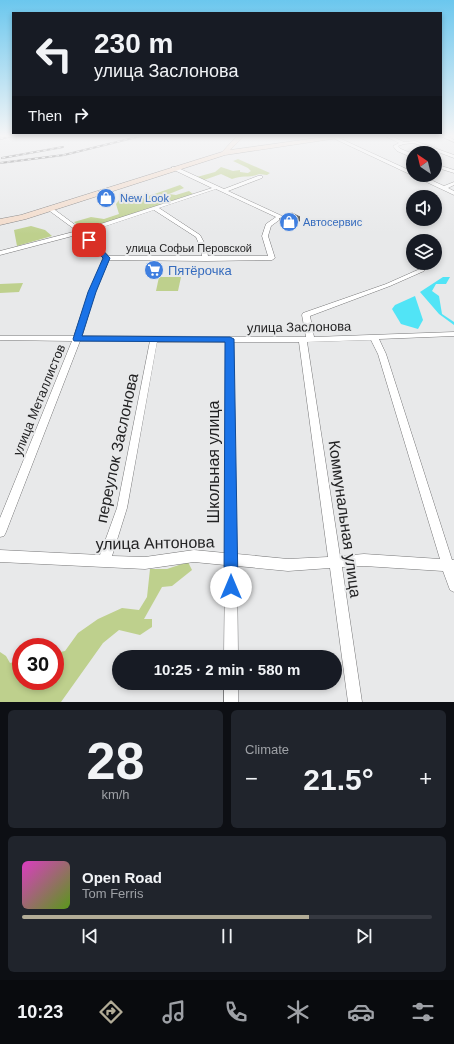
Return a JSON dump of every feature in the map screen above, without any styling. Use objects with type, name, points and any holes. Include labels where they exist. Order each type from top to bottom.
[{"type":"main road","points":[[0,222],[174,168]]},
{"type":"street","points":[[174,168],[224,191],[260,177]]},
{"type":"street","points":[[442,168],[454,172]]},
{"type":"street","points":[[431,182],[454,193]]},
{"type":"street","points":[[444,188],[454,183]]},
{"type":"street","points":[[0,253],[81,232],[216,188]]},
{"type":"street","name":"улица Софьи Перовской","points":[[106,258],[272,258],[265,236],[268,225],[280,217],[224,191]]},
{"type":"street","points":[[49,208],[81,232],[106,258]]},
{"type":"street","points":[[155,208],[198,236],[203,246],[206,259]]},
{"type":"street","name":"улица Металлистов","points":[[0,532],[77,339],[92,292],[106,258]]},
{"type":"street","name":"Коммунальная улица","points":[[355,702],[306,339],[306,315],[388,285],[422,270]]},
{"type":"street","points":[[452,334],[454,342]]},
{"type":"street","name":"улица Заслонова","points":[[0,338],[306,339],[452,334]]},
{"type":"street","points":[[374,337],[384,362],[451,566],[454,586]]},
{"type":"street","name":"переулок Заслонова","points":[[104,561],[122,508],[154,339]]},
{"type":"street","name":"Школьная улица","points":[[230,339],[232,559],[231,650]]},
{"type":"street","name":"улица Антонова","points":[[0,556],[145,563],[194,556],[288,565],[364,560],[451,566]]},
{"type":"street","points":[[231,690],[231,702]]},
{"type":"green space","points":[[220,168],[233,171],[240,170],[240,172],[248,173],[251,171],[248,168],[258,168],[270,173],[267,175],[259,174],[232,179],[221,174],[204,180],[197,177],[215,172]]},
{"type":"green space","points":[[180,185],[184,188],[169,194],[176,195],[189,191],[193,194],[83,230],[74,222],[91,217],[104,219],[119,214],[116,204],[119,200],[143,198]]},
{"type":"green space","points":[[31,226],[45,230],[52,236],[17,246],[14,230]]},
{"type":"green space","points":[[159,277],[181,277],[178,291],[156,291]]},
{"type":"green space","points":[[23,283],[19,292],[0,293],[0,284]]},
{"type":"green space","points":[[188,562],[192,570],[172,586],[162,587],[144,619],[152,619],[152,627],[140,635],[119,630],[103,643],[61,702],[0,702],[0,652],[6,656],[10,663],[12,662],[12,690],[64,690],[64,651],[78,633],[98,619],[122,608],[139,610],[147,597],[150,569],[167,569]]},
{"type":"water","points":[[443,277],[450,277],[446,284],[436,284],[432,291],[439,296],[442,314],[454,322],[454,325],[439,314],[420,292]]},
{"type":"water","points":[[415,296],[423,320],[418,329],[401,324],[392,309],[395,305]]},
{"type":"building","points":[[292,213],[300,217],[287,223],[279,219]]},
{"type":"place","name":"New Look","points":[[106,198]]},
{"type":"place","name":"Автосервис","points":[[289,222]]},
{"type":"place","name":"Пятёрочка","points":[[154,270]]},
{"type":"route","points":[[89,240],[106,258],[92,292],[77,339],[230,339],[231,587]]}]
